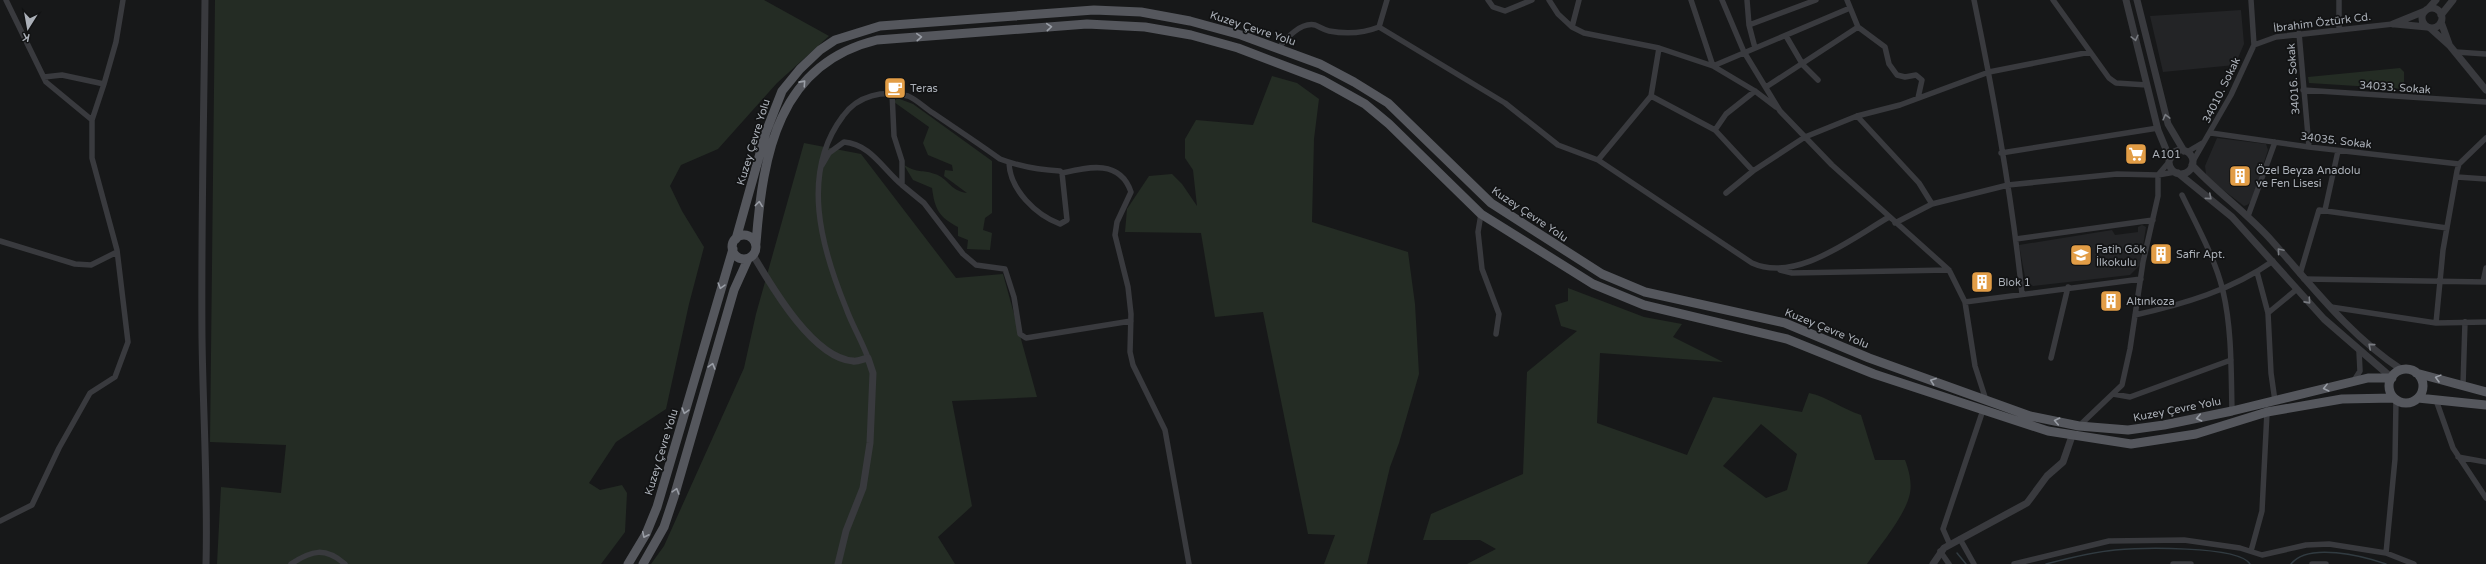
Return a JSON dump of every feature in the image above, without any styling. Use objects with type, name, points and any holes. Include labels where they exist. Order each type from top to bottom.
[{"type":"main road","name":"Kuzey Çevre Yolu","points":[[736,239],[766,132],[782,91],[800,69],[820,50],[835,40],[852,33],[880,26],[1094,10],[1171,17],[1241,34],[1320,64],[1388,103],[1467,183],[1491,204],[1602,274],[1645,292],[1785,323],[1869,358],[2030,416],[2079,426],[2128,430],[2164,425],[2275,401],[2368,378],[2392,378]]},
{"type":"main road","name":"Kuzey Çevre Yolu","points":[[756,243],[759,202],[778,128],[798,89],[813,72],[838,53],[856,45],[877,40],[1087,24],[1145,27],[1191,35],[1238,48],[1322,80],[1365,104],[1383,119],[1481,214],[1594,284],[1644,305],[1787,339],[1874,374],[2048,431],[2072,436],[2131,444],[2196,434],[2267,412],[2342,399],[2395,399]]},
{"type":"main road","points":[[643,564],[664,527],[734,290],[756,250],[756,243],[747,235],[736,239],[733,249],[738,258],[751,257]]},
{"type":"main road","name":"Kuzey Çevre Yolu","points":[[628,564],[646,534],[657,507],[733,249]]},
{"type":"main road","points":[[2486,392],[2402,370],[2392,378],[2389,387],[2395,399],[2406,403],[2418,398],[2486,405]]},
{"type":"main road","points":[[2416,373],[2422,386],[2418,398]]},
{"type":"street","points":[[6,0],[46,82],[92,120]]},
{"type":"street","points":[[0,521],[32,506],[58,448],[90,393],[115,377],[128,342],[117,252],[92,158],[92,120],[116,42],[124,0]]},
{"type":"street","points":[[205,0],[202,340],[208,502],[206,564]]},
{"type":"street","points":[[1379,27],[1387,0]]},
{"type":"street","points":[[1488,0],[1493,7],[1505,11],[1532,0]]},
{"type":"street","points":[[1550,0],[1558,14],[1572,27],[1584,33],[1659,48],[1713,66],[1755,91],[1780,110],[1895,223],[1935,256],[1949,270],[1965,302],[1975,366],[1986,400]]},
{"type":"street","points":[[1572,27],[1579,0]]},
{"type":"street","points":[[1691,0],[1713,66]]},
{"type":"street","points":[[1722,0],[1744,52],[1780,110]]},
{"type":"street","points":[[1747,0],[1749,25],[1755,48]]},
{"type":"street","points":[[1749,25],[1816,0]]},
{"type":"street","points":[[1847,0],[1858,27],[1885,47],[1889,64],[1897,75],[1905,77],[1916,75],[1922,80],[1918,98]]},
{"type":"street","points":[[1974,0],[1989,72],[2006,186],[2016,239],[2022,294]]},
{"type":"street","points":[[2053,0],[2109,78],[2116,83],[2147,85]]},
{"type":"street","points":[[2126,0],[2158,128],[2169,160],[2176,172],[2232,217],[2324,319],[2392,378]]},
{"type":"street","points":[[2136,0],[2168,124],[2191,157],[2192,164],[2248,216],[2302,277],[2363,339],[2402,370]]},
{"type":"street","points":[[2251,0],[2254,45]]},
{"type":"street","points":[[2339,30],[2340,0]]},
{"type":"street","points":[[2436,0],[2427,10],[2422,19],[2456,52],[2486,90]]},
{"type":"street","points":[[2393,24],[2437,27],[2453,0]]},
{"type":"street","points":[[1713,66],[1850,8]]},
{"type":"street","points":[[2393,24],[2427,10],[2438,10],[2450,46]]},
{"type":"street","name":"İbrahim Öztürk Cd.","points":[[2254,45],[2276,37],[2299,33],[2393,24]]},
{"type":"street","points":[[1279,48],[1286,38],[1306,26],[1314,25],[1339,32],[1368,31],[1379,27]]},
{"type":"street","points":[[1379,27],[1505,103],[1558,145],[1598,160],[1752,263],[1763,268],[1777,269],[1792,273],[1949,270]]},
{"type":"street","points":[[1766,87],[1803,65],[1858,27]]},
{"type":"street","name":"34016. Sokak","points":[[2299,33],[2309,147]]},
{"type":"street","points":[[1786,36],[1803,65],[1818,80]]},
{"type":"street","name":"34010. Sokak","points":[[2204,142],[2211,133],[2254,45]]},
{"type":"street","points":[[1598,160],[1651,96],[1659,48]]},
{"type":"street","points":[[1726,193],[1753,171],[1805,136],[1857,116],[1900,105],[1989,72],[2090,52]]},
{"type":"street","points":[[2456,52],[2486,54]]},
{"type":"street","points":[[44,77],[62,75],[104,84]]},
{"type":"street","name":"34033. Sokak","points":[[2303,90],[2486,102]]},
{"type":"street","points":[[1716,130],[1726,114],[1755,91]]},
{"type":"street","points":[[838,564],[846,531],[862,488],[870,443],[873,373],[846,308],[828,256],[816,195],[818,171],[826,142],[833,129],[851,104],[884,93],[892,93],[909,97],[1000,159],[1009,163],[1034,170],[1060,171],[1062,173],[1093,166],[1111,170],[1129,184],[1131,192],[1117,222],[1115,235],[1128,287],[1131,321],[1130,352],[1133,365],[1165,430],[1189,564]]},
{"type":"street","points":[[892,93],[894,136],[902,161],[902,185]]},
{"type":"street","points":[[1651,96],[1716,130],[1753,171]]},
{"type":"street","points":[[1857,116],[1919,183],[1932,204]]},
{"type":"street","points":[[2001,153],[2158,128]]},
{"type":"street","name":"34035. Sokak","points":[[2211,133],[2338,151],[2459,164]]},
{"type":"street","points":[[2436,323],[2439,281],[2459,164],[2486,138]]},
{"type":"street","points":[[818,171],[829,153],[844,142],[854,143],[871,153],[884,170],[924,203],[964,254],[976,265],[1005,269],[1014,297],[1020,334],[1026,338],[1131,321]]},
{"type":"street","points":[[2079,426],[2122,386],[2136,315],[2141,279],[2158,196],[2158,176],[2177,151],[2186,151],[2204,142]]},
{"type":"street","points":[[1895,223],[1932,204],[2006,186],[2117,174],[2158,176],[2176,172],[2186,172],[2204,142]]},
{"type":"street","points":[[2248,216],[2275,142]]},
{"type":"street","points":[[2325,210],[2338,151]]},
{"type":"street","points":[[1009,163],[1009,174],[1025,199],[1045,218],[1060,224],[1067,220],[1062,173]]},
{"type":"street","points":[[2457,177],[2486,179]]},
{"type":"street","points":[[2182,195],[2209,252],[2223,290],[2230,360],[2232,410]]},
{"type":"street","points":[[2302,277],[2316,215],[2319,210],[2447,228]]},
{"type":"street","points":[[1481,214],[1478,240],[1482,269],[1499,314],[1496,334]]},
{"type":"street","points":[[1777,269],[1806,264],[1889,217]]},
{"type":"street","points":[[2016,239],[2153,220]]},
{"type":"street","points":[[0,241],[75,264],[91,265],[117,252]]},
{"type":"street","points":[[751,257],[803,328],[828,352],[854,361],[868,358]]},
{"type":"street","points":[[2136,315],[2223,290],[2257,272],[2273,261]]},
{"type":"street","points":[[2302,277],[2485,282],[2486,268]]},
{"type":"street","points":[[2257,272],[2268,313],[2271,373],[2275,401]]},
{"type":"street","points":[[1965,302],[2068,287],[2141,279]]},
{"type":"street","points":[[2051,358],[2068,287]]},
{"type":"street","points":[[2268,313],[2297,289]]},
{"type":"street","points":[[2331,307],[2436,323],[2486,322]]},
{"type":"street","points":[[2463,385],[2465,322]]},
{"type":"street","points":[[2353,382],[2360,370],[2359,350]]},
{"type":"street","points":[[2113,394],[2130,397],[2230,360]]},
{"type":"street","points":[[2386,553],[2396,459],[2395,399]]},
{"type":"street","points":[[2436,400],[2443,424],[2458,457],[2486,498]]},
{"type":"street","points":[[1950,545],[1943,529],[1983,410]]},
{"type":"street","points":[[2251,551],[2262,511],[2267,412]]},
{"type":"street","points":[[1933,564],[1940,551],[2027,503],[2047,476],[2063,462],[2072,436]]},
{"type":"street","points":[[2458,457],[2486,462]]},
{"type":"street","points":[[1960,540],[1974,564]]},
{"type":"street","points":[[2014,564],[2109,541],[2184,540],[2251,551],[2262,555],[2306,545],[2329,544],[2386,553],[2414,564]]},
{"type":"street","points":[[1940,551],[1949,564]]},
{"type":"street","points":[[291,564],[308,554],[321,552],[335,555],[345,564]]},
{"type":"street","points":[[2173,564],[2192,564]]},
{"type":"street","points":[[2312,564],[2326,564]]},
{"type":"shaded area","points":[[215,0],[764,0],[829,36],[777,83],[718,149],[681,165],[670,186],[682,211],[704,247],[689,304],[666,409],[616,442],[589,483],[600,490],[622,485],[627,493],[625,532],[601,564],[217,564],[221,487],[281,493],[286,445],[210,442]]},
{"type":"shaded area","points":[[2241,10],[2244,44],[2235,65],[2163,72],[2150,16]]},
{"type":"shaded area","points":[[2400,68],[2404,72],[2404,89],[2309,83],[2308,77]]},
{"type":"shaded area","points":[[1272,76],[1297,83],[1319,99],[1314,139],[1312,222],[1408,252],[1415,304],[1419,374],[1399,443],[1390,467],[1367,564],[1324,564],[1335,535],[1308,534],[1263,312],[1215,317],[1201,233],[1125,232],[1127,209],[1149,176],[1172,174],[1182,184],[1197,206],[1193,170],[1185,158],[1185,139],[1196,120],[1253,125]]},
{"type":"shaded area","points":[[897,98],[913,104],[992,161],[992,213],[985,218],[983,230],[992,233],[990,250],[967,249],[968,240],[958,236],[958,227],[946,220],[939,212],[932,188],[913,180],[904,165],[913,170],[939,176],[957,190],[967,193],[944,176],[945,170],[953,171],[952,165],[928,155],[923,143],[929,127],[894,102]]},
{"type":"shaded area","points":[[2217,138],[2266,144],[2268,150],[2251,202],[2247,205],[2244,206],[2209,179],[2206,174],[2205,166]]},
{"type":"shaded area","points":[[804,143],[861,154],[956,278],[1003,274],[1037,397],[952,401],[972,506],[938,537],[955,564],[651,564],[664,546],[744,368],[756,314]]},
{"type":"shaded area","name":"Fatih Gök İlkokulu","points":[[2142,225],[2146,227],[2140,265],[2130,275],[2033,286],[2026,282],[2019,245],[2112,230],[2115,235],[2138,232],[2138,227]]},
{"type":"shaded area","points":[[1568,288],[1644,317],[1682,324],[1673,337],[1723,362],[1600,353],[1597,423],[1687,455],[1713,397],[1802,412],[1809,393],[1822,397],[1861,415],[1875,460],[1905,460],[1911,485],[1908,502],[1898,520],[1867,564],[1467,564],[1496,549],[1480,540],[1423,540],[1431,514],[1523,474],[1527,372],[1577,331],[1561,326],[1555,305],[1568,301]],"holes":[[[1761,424],[1797,454],[1787,490],[1766,498],[1723,466]]]},
{"type":"waterway","points":[[2046,564],[2106,551],[2127,549],[2187,549],[2208,551],[2242,558],[2250,564]]},
{"type":"waterway","points":[[2291,564],[2299,557],[2322,552],[2350,555],[2386,564]]},
{"type":"waterway","points":[[1957,553],[1966,564]]},
{"type":"place","name":"Teras","points":[[895,88]]},
{"type":"place","name":"A101","points":[[2136,154]]},
{"type":"place","name":"Özel Beyza Anadolu ve Fen Lisesi","points":[[2240,176]]},
{"type":"place","name":"Safir Apt.","points":[[2161,254]]},
{"type":"place","name":"Fatih Gök İlkokulu","points":[[2081,255]]},
{"type":"place","name":"Blok 1","points":[[1982,282]]},
{"type":"place","name":"Altınkoza","points":[[2111,301]]}]
